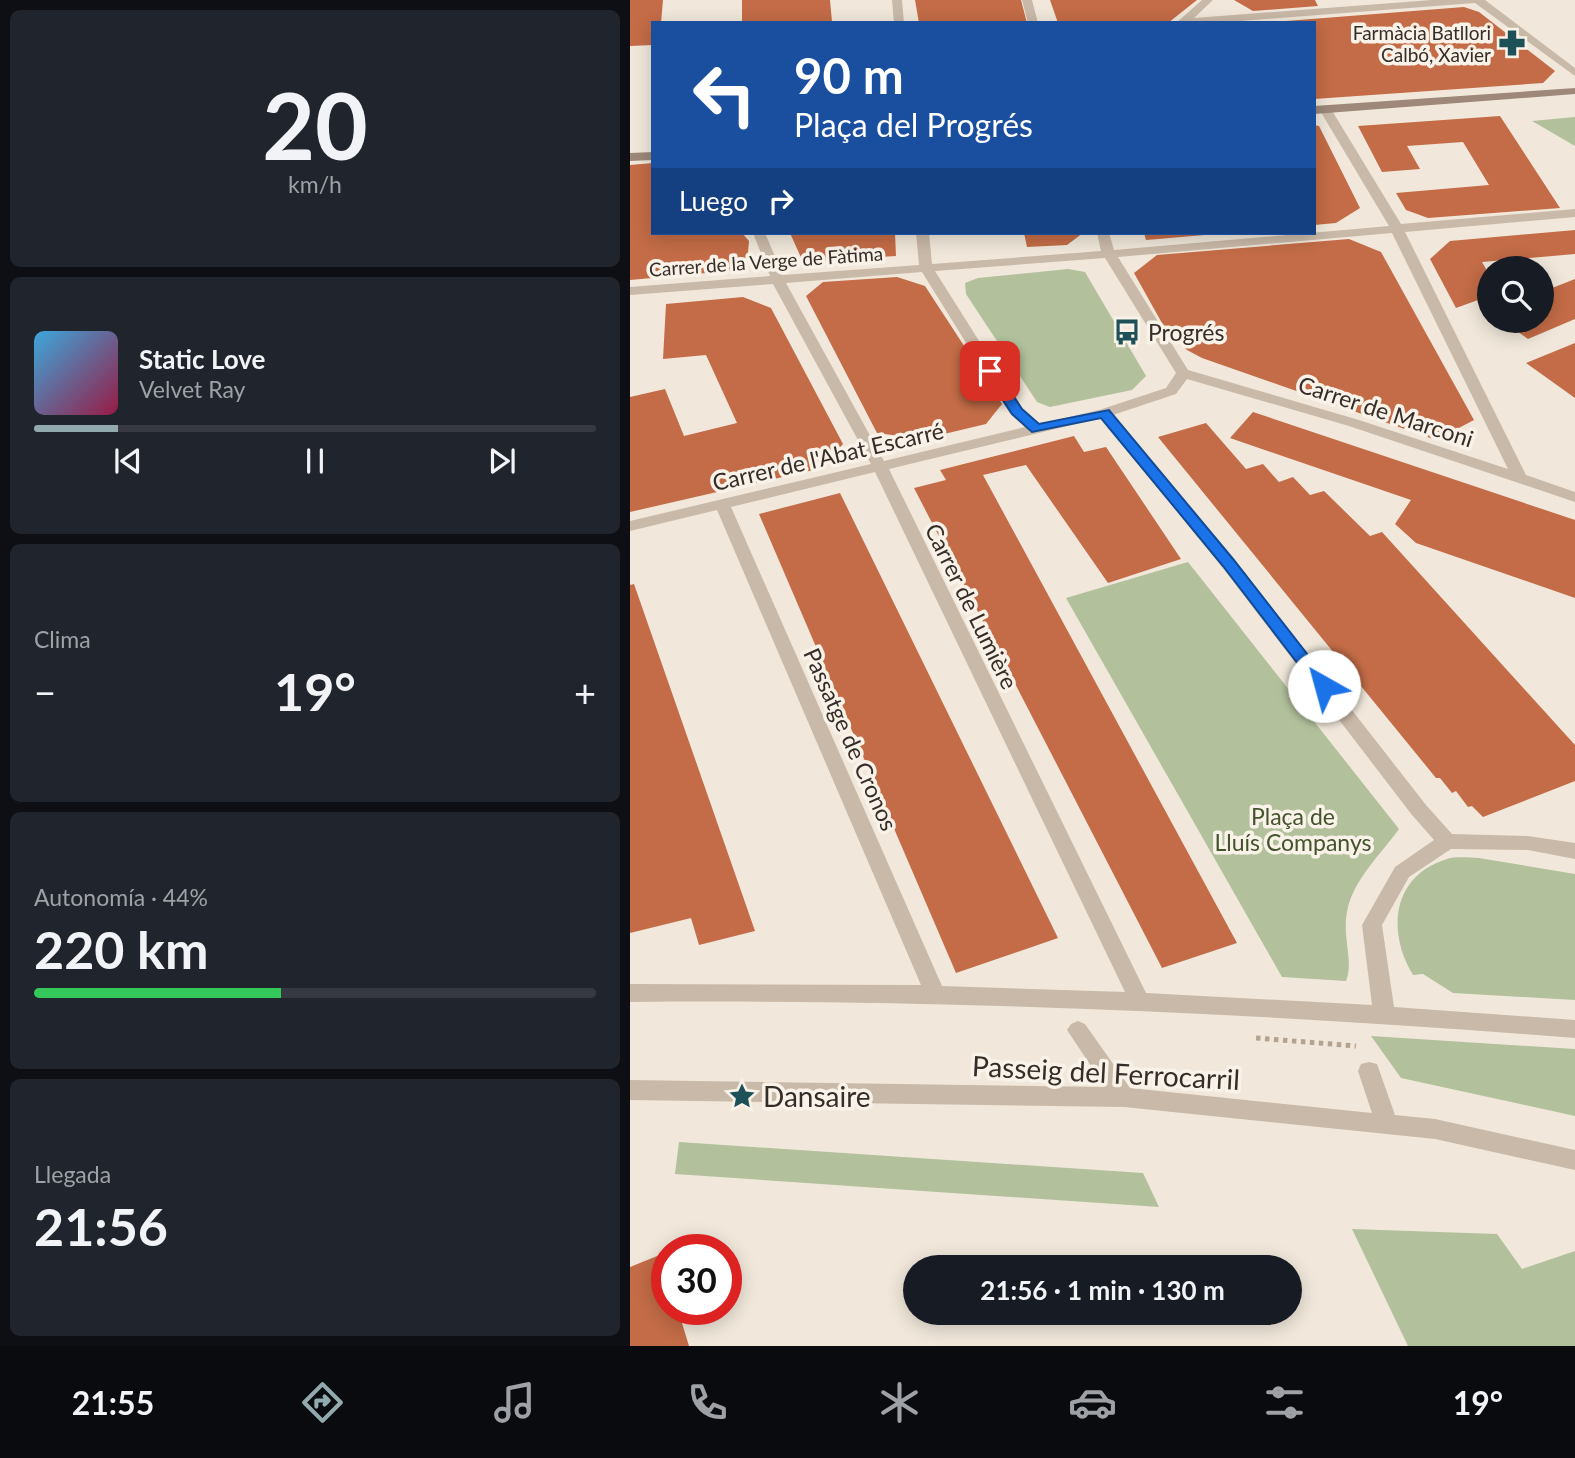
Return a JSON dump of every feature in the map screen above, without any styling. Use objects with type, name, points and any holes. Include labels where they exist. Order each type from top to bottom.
[{"type":"street","points":[[897,0],[900,21]]},
{"type":"street","points":[[1027,0],[1032,21]]},
{"type":"street","points":[[1182,21],[1208,0]]},
{"type":"street","points":[[1194,21],[1476,0],[1575,73]]},
{"type":"street","points":[[1520,478],[1396,227],[1320,109],[1575,91]]},
{"type":"street","points":[[630,157],[651,156]]},
{"type":"street","name":"Carrer de la Verge de Fàtima","points":[[1316,235],[1575,214]]},
{"type":"street","name":"Carrer de Lumière","points":[[760,235],[777,278],[880,467],[1140,1001]]},
{"type":"street","points":[[922,235],[926,268],[1016,412],[1037,429]]},
{"type":"street","points":[[1104,235],[1109,254],[1183,373]]},
{"type":"street","name":"Carrer de la Verge de Fàtima","points":[[630,291],[1109,254],[1311,235]]},
{"type":"street","name":"Carrer de Marconi","points":[[1183,373],[1354,423],[1575,497]]},
{"type":"street","name":"Carrer de l'Abat Escarré","points":[[630,526],[1104,413],[1171,391],[1183,373]]},
{"type":"street","points":[[1104,413],[1228,563],[1419,810],[1447,841]]},
{"type":"street","name":"Passatge de Cronos","points":[[722,504],[935,993]]},
{"type":"street","points":[[1384,1013],[1372,925],[1402,872],[1447,841],[1528,843],[1575,851]]},
{"type":"street","points":[[630,993],[935,993],[1384,1013],[1575,1029]]},
{"type":"street","points":[[1078,1031],[1124,1097]]},
{"type":"street","points":[[1369,1071],[1386,1122]]},
{"type":"street","name":"Passeig del Ferrocarril","points":[[630,1090],[1124,1097],[1386,1122],[1435,1129],[1575,1160]]},
{"type":"path","points":[[1250,1038],[1357,1046],[1369,1071]]},
{"type":"green space","points":[[1575,117],[1575,146],[1532,121]]},
{"type":"green space","points":[[1068,269],[1085,272],[1146,376],[1132,390],[1050,407],[1037,402],[966,294],[965,283],[978,278]]},
{"type":"green space","name":"Plaça de Lluís Companys","points":[[1188,562],[1399,829],[1368,868],[1350,901],[1346,922],[1349,965],[1346,981],[1282,977],[1066,598]]},
{"type":"green space","points":[[1451,858],[1479,858],[1575,874],[1575,1000],[1453,993],[1423,974],[1413,975],[1399,942],[1399,908],[1405,892],[1414,878],[1428,867]]},
{"type":"green space","points":[[1371,1036],[1575,1049],[1575,1116],[1401,1078]]},
{"type":"green space","points":[[679,1142],[1143,1173],[1159,1207],[675,1174]]},
{"type":"green space","points":[[1352,1229],[1497,1234],[1522,1269],[1575,1251],[1575,1346],[1408,1346]]},
{"type":"building","points":[[630,0],[663,0],[661,21],[651,21],[651,45],[630,46]]},
{"type":"building","points":[[742,0],[830,0],[832,21],[742,21]]},
{"type":"building","points":[[915,0],[1021,0],[1026,21],[919,21]]},
{"type":"building","points":[[1050,0],[1197,0],[1171,21],[1057,21]]},
{"type":"building","points":[[1234,0],[1315,0],[1318,6],[1253,11]]},
{"type":"building","points":[[1464,7],[1479,12],[1555,71],[1543,83],[1316,99],[1316,21],[1286,21]]},
{"type":"building","points":[[1500,116],[1560,208],[1428,218],[1406,210],[1396,193],[1489,185],[1463,142],[1407,146],[1420,169],[1382,172],[1358,126]]},
{"type":"building","points":[[1316,125],[1319,126],[1360,208],[1336,223],[1316,225]]},
{"type":"building","points":[[651,163],[651,235],[744,235],[749,241],[748,252],[739,270],[630,280],[630,165]]},
{"type":"building","points":[[1575,230],[1575,254],[1477,256],[1477,300],[1456,308],[1430,259],[1450,241]]},
{"type":"building","points":[[791,235],[895,235],[896,256],[803,262]]},
{"type":"building","points":[[1024,235],[1080,235],[1067,245],[1027,247]]},
{"type":"building","points":[[1145,235],[1205,235],[1146,240]]},
{"type":"building","points":[[1349,239],[1381,252],[1474,420],[1436,440],[1202,358],[1187,350],[1167,332],[1134,273],[1157,255]]},
{"type":"building","points":[[897,277],[925,286],[1002,404],[986,424],[923,439],[877,433],[806,296],[823,282]]},
{"type":"building","points":[[1575,279],[1575,319],[1554,328],[1554,287]]},
{"type":"building","points":[[743,297],[771,308],[843,444],[822,468],[630,512],[630,397],[665,389],[684,436],[737,423],[706,355],[663,359],[666,304]]},
{"type":"building","points":[[1519,333],[1542,333],[1528,339]]},
{"type":"building","points":[[1575,343],[1575,398],[1526,363]]},
{"type":"building","points":[[1253,412],[1575,520],[1575,598],[1416,543],[1395,524],[1411,500],[1230,438]]},
{"type":"building","points":[[1206,423],[1246,469],[1263,464],[1279,482],[1293,477],[1310,495],[1324,491],[1370,536],[1382,532],[1575,745],[1575,781],[1483,817],[1472,806],[1468,807],[1456,791],[1452,793],[1440,778],[1436,778],[1158,437]]},
{"type":"building","points":[[1074,436],[1084,452],[1106,447],[1181,559],[1108,583],[1026,465],[983,475],[1237,943],[1162,968],[914,488],[946,480],[940,470]]},
{"type":"building","points":[[840,493],[1058,938],[956,973],[759,514]]},
{"type":"building","points":[[634,584],[755,931],[699,945],[691,918],[630,933],[630,585]]},
{"type":"building","points":[[651,1258],[651,1325],[683,1325],[689,1346],[630,1346],[630,1267]]},
{"type":"place","name":"Farmàcia Batllori Calbó, Xavier","points":[[1512,43]]},
{"type":"place","name":"Progrés","points":[[1127,332]]},
{"type":"place","name":"Dansaire","points":[[742,1096]]},
{"type":"route","points":[[990,371],[1016,412],[1037,429],[1104,413],[1228,563],[1324,686]]}]
